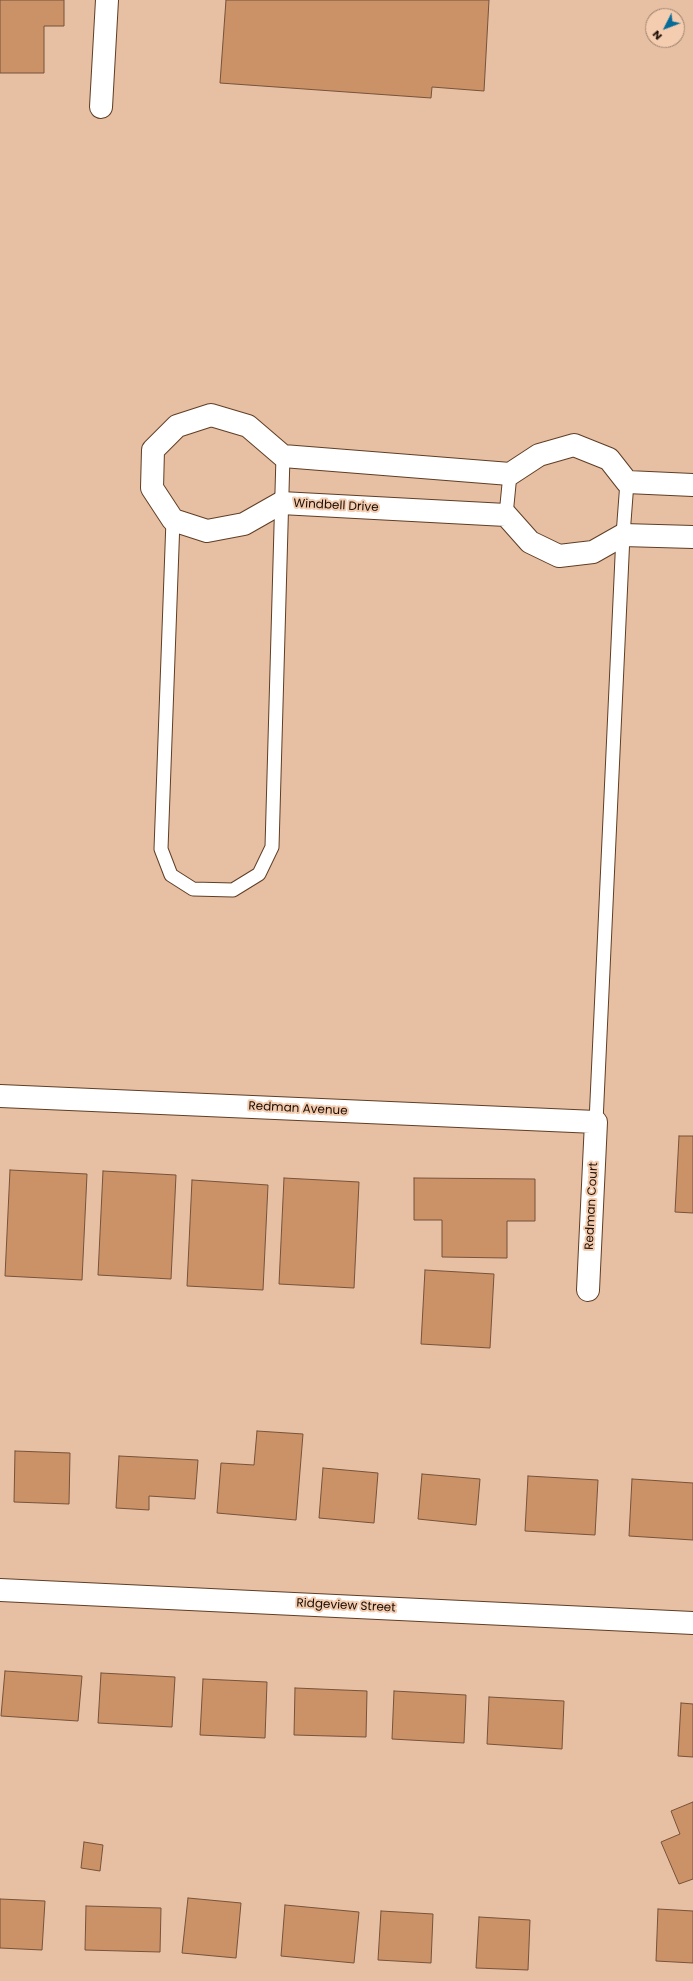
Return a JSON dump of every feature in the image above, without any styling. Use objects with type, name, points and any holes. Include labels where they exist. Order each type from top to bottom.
[{"type":"street","points":[[101,107],[108,0]]},
{"type":"street","points":[[173,520],[152,488],[153,450],[176,426],[211,415],[248,426],[283,456],[510,474],[539,455],[574,445],[608,459],[627,482],[693,485]]},
{"type":"street","name":"Windbell Drive","points":[[173,520],[207,531],[244,524],[281,503],[506,516]]},
{"type":"street","points":[[506,516],[530,542],[559,556],[593,552],[623,535],[693,537]]},
{"type":"street","name":"Redman Avenue","points":[[0,1096],[596,1122]]},
{"type":"street","name":"Redman Court","points":[[588,1290],[596,1122]]},
{"type":"street","name":"Ridgeview Street","points":[[0,1590],[693,1623]]},
{"type":"lane","points":[[173,520],[161,849],[171,875],[193,889],[233,890],[259,874],[272,846],[283,456]]},
{"type":"lane","points":[[506,516],[510,474]]},
{"type":"lane","points":[[596,1122],[623,535],[627,482]]},
{"type":"building","points":[[0,0],[64,0],[64,26],[44,26],[44,73],[0,73]]},
{"type":"building","points":[[226,0],[489,0],[484,91],[432,87],[431,98],[220,83]]},
{"type":"building","points":[[679,1136],[693,1136],[693,1213],[675,1212]]},
{"type":"building","points":[[10,1170],[87,1174],[82,1280],[5,1276]]},
{"type":"building","points":[[103,1171],[176,1175],[171,1279],[98,1275]]},
{"type":"building","points":[[284,1178],[359,1182],[354,1288],[279,1284]]},
{"type":"building","points":[[414,1178],[535,1179],[535,1221],[507,1221],[507,1258],[442,1257],[442,1220],[414,1220]]},
{"type":"building","points":[[192,1180],[268,1185],[263,1290],[187,1286]]},
{"type":"building","points":[[425,1270],[494,1274],[490,1348],[421,1344]]},
{"type":"building","points":[[257,1431],[303,1434],[296,1520],[217,1513],[221,1463],[254,1465]]},
{"type":"building","points":[[15,1451],[70,1453],[69,1504],[14,1502]]},
{"type":"building","points":[[119,1456],[198,1460],[195,1499],[149,1496],[149,1510],[116,1508]]},
{"type":"building","points":[[323,1468],[378,1473],[374,1523],[319,1518]]},
{"type":"building","points":[[422,1474],[480,1479],[476,1525],[418,1519]]},
{"type":"building","points":[[528,1476],[598,1480],[595,1535],[525,1531]]},
{"type":"building","points":[[632,1479],[693,1483],[693,1540],[629,1536]]},
{"type":"building","points":[[5,1671],[82,1676],[78,1721],[1,1716]]},
{"type":"building","points":[[101,1673],[175,1677],[172,1727],[98,1723]]},
{"type":"building","points":[[203,1679],[267,1682],[265,1738],[200,1735]]},
{"type":"building","points":[[295,1688],[367,1691],[366,1737],[294,1735]]},
{"type":"building","points":[[394,1691],[466,1695],[464,1743],[392,1739]]},
{"type":"building","points":[[489,1697],[564,1701],[562,1749],[487,1744]]},
{"type":"building","points":[[681,1703],[693,1704],[693,1757],[678,1756]]},
{"type":"building","points":[[693,1802],[693,1879],[679,1884],[661,1842],[680,1834],[671,1811]]},
{"type":"building","points":[[84,1842],[103,1845],[100,1871],[81,1868]]},
{"type":"building","points":[[188,1898],[241,1903],[236,1958],[182,1953]]},
{"type":"building","points":[[0,1899],[45,1901],[42,1950],[0,1948]]},
{"type":"building","points":[[285,1905],[359,1912],[354,1963],[281,1956]]},
{"type":"building","points":[[86,1906],[161,1908],[160,1952],[85,1950]]},
{"type":"building","points":[[658,1909],[693,1911],[693,1963],[656,1961]]},
{"type":"building","points":[[381,1911],[433,1914],[431,1963],[378,1960]]},
{"type":"building","points":[[479,1917],[530,1920],[528,1970],[476,1968]]}]
